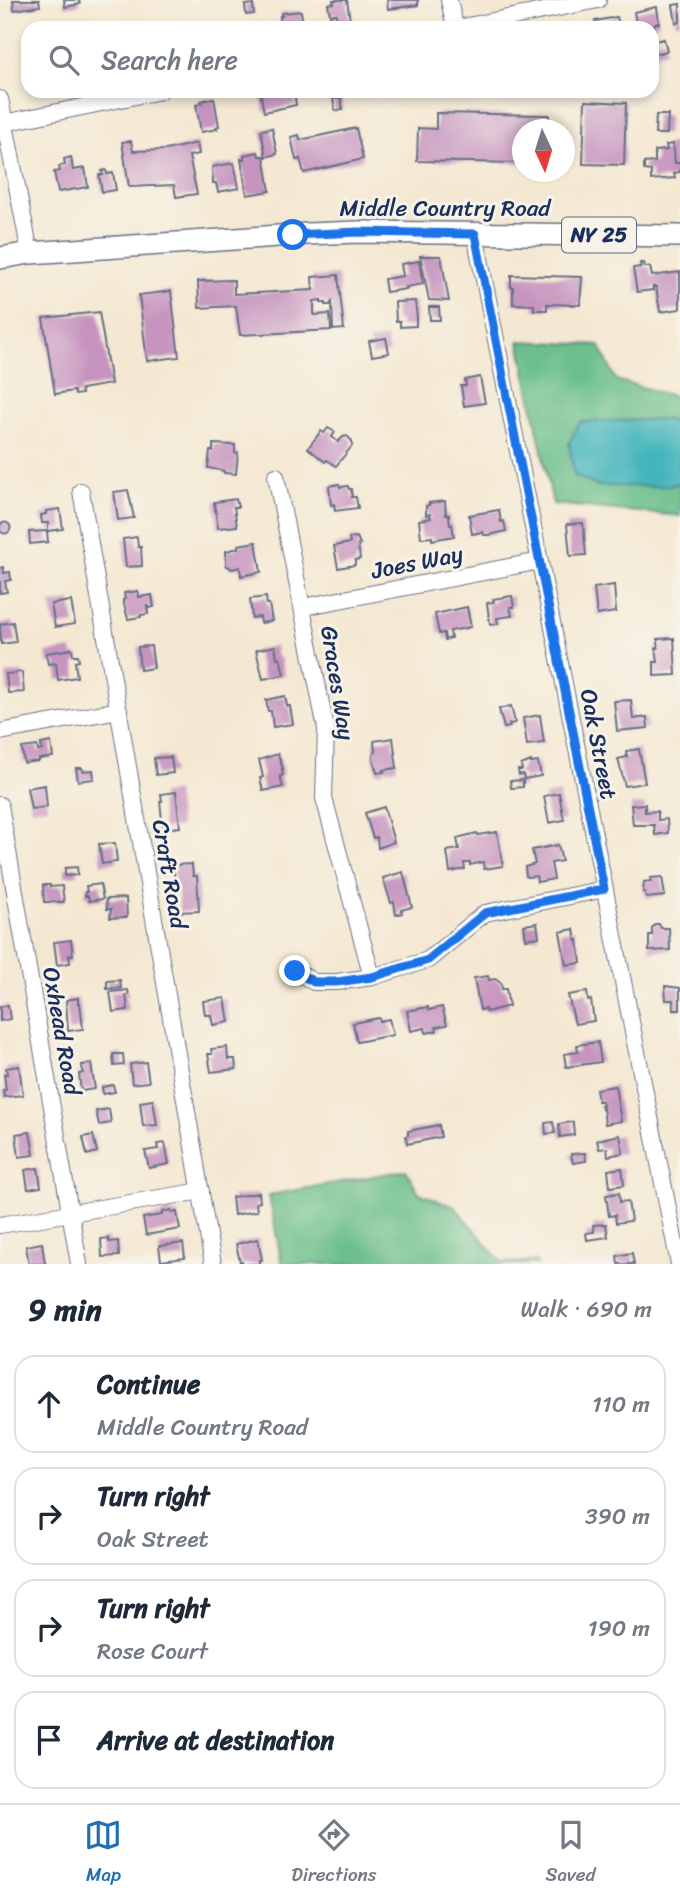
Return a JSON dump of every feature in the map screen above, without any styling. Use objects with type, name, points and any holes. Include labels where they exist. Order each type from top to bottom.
[{"type":"main road","name":"Middle Country Road","points":[[0,258],[30,253],[307,234],[680,236]]},
{"type":"street","points":[[449,0],[455,21]]},
{"type":"street","points":[[491,21],[587,1]]},
{"type":"street","points":[[5,123],[126,98]]},
{"type":"street","points":[[0,99],[30,253]]},
{"type":"street","name":"Oak Street","points":[[475,234],[679,1264]]},
{"type":"street","name":"Graces Way","points":[[276,476],[326,729],[324,798],[372,977]]},
{"type":"street","name":"Craft Road","points":[[81,491],[213,1264]]},
{"type":"street","name":"Joes Way","points":[[303,607],[540,561]]},
{"type":"street","points":[[0,732],[119,710]]},
{"type":"street","name":"Oxhead Road","points":[[0,804],[79,1264]]},
{"type":"street","points":[[295,971],[314,982],[372,977],[428,960],[485,913],[604,889]]},
{"type":"street","points":[[0,1225],[201,1191]]},
{"type":"green space","points":[[519,341],[599,345],[616,380],[680,398],[680,425],[664,419],[667,486],[680,483],[680,516],[553,504]]},
{"type":"green space","points":[[406,1170],[419,1193],[455,1207],[502,1263],[535,1261],[537,1264],[282,1264],[269,1195]]},
{"type":"water","points":[[665,419],[680,425],[680,483],[667,486],[597,486],[574,475],[569,443],[580,422]]},
{"type":"building","points":[[13,0],[39,0],[40,6],[14,10]]},
{"type":"building","points":[[64,0],[79,0],[80,4],[65,7]]},
{"type":"building","points":[[333,0],[347,0],[350,20],[337,21],[336,14],[330,15],[328,4],[334,3]]},
{"type":"building","points":[[387,0],[418,0],[418,5],[388,9]]},
{"type":"building","points":[[253,4],[254,14],[246,15],[245,5]]},
{"type":"building","points":[[680,4],[680,22],[676,23],[673,5]]},
{"type":"building","points":[[657,7],[659,21],[636,21],[634,12]]},
{"type":"building","points":[[301,11],[303,21],[280,21],[281,13]]},
{"type":"building","points":[[617,17],[618,21],[595,21]]},
{"type":"building","points":[[664,39],[667,51],[659,53],[659,40]]},
{"type":"building","points":[[214,98],[219,126],[217,129],[201,132],[196,105]]},
{"type":"building","points":[[261,98],[295,98],[296,105],[264,112]]},
{"type":"building","points":[[341,98],[343,109],[335,111],[333,99]]},
{"type":"building","points":[[585,101],[626,103],[624,165],[583,164]]},
{"type":"building","points":[[436,113],[549,115],[549,119],[512,119],[512,163],[417,161],[418,128],[436,129]]},
{"type":"building","points":[[656,115],[668,115],[667,134],[655,134]]},
{"type":"building","points":[[272,128],[277,154],[266,157],[261,130]]},
{"type":"building","points":[[356,128],[363,159],[304,173],[300,159],[296,160],[291,137],[299,135],[300,140]]},
{"type":"building","points":[[131,141],[133,151],[166,150],[197,143],[199,154],[189,156],[197,194],[176,197],[174,185],[129,187],[122,142]]},
{"type":"building","points":[[673,144],[675,163],[680,163],[680,172],[674,173],[675,178],[651,180],[651,171],[644,170],[644,163],[655,162],[655,151],[667,150],[666,145]]},
{"type":"building","points":[[258,152],[259,156],[264,156],[270,191],[247,195],[241,159],[244,159],[244,155]]},
{"type":"building","points":[[71,157],[73,170],[85,168],[88,187],[58,192],[54,172],[60,171],[59,166],[65,165],[64,159]]},
{"type":"building","points":[[234,163],[239,188],[218,192],[216,183],[213,183],[212,167]]},
{"type":"building","points":[[106,170],[107,174],[113,173],[116,190],[102,192],[99,175],[103,175],[102,171]]},
{"type":"building","points":[[420,256],[441,256],[449,301],[429,300]]},
{"type":"building","points":[[419,261],[423,284],[386,292],[384,279],[403,276],[401,264]]},
{"type":"building","points":[[640,263],[650,267],[652,276],[680,272],[680,309],[660,312],[656,287],[653,287],[653,290],[637,292],[633,268],[641,267]]},
{"type":"building","points":[[338,275],[344,329],[333,330],[332,302],[326,305],[321,303],[321,300],[314,301],[314,315],[330,314],[331,330],[240,335],[236,306],[199,308],[198,281],[234,280],[234,294],[313,290],[312,277]]},
{"type":"building","points":[[511,275],[582,277],[580,305],[547,304],[547,310],[534,310],[534,305],[513,304]]},
{"type":"building","points":[[171,291],[179,357],[147,361],[139,295]]},
{"type":"building","points":[[415,301],[416,326],[400,327],[400,321],[396,321],[395,302]]},
{"type":"building","points":[[429,307],[439,307],[440,320],[430,320]]},
{"type":"building","points":[[99,312],[111,384],[81,389],[82,394],[75,395],[74,391],[55,394],[43,318]]},
{"type":"building","points":[[386,338],[389,353],[372,356],[369,341]]},
{"type":"building","points":[[480,377],[485,403],[464,406],[461,386],[466,386],[465,380]]},
{"type":"building","points":[[328,428],[335,432],[332,437],[338,442],[347,436],[352,441],[352,446],[336,466],[327,460],[325,462],[308,448],[321,431],[324,433]]},
{"type":"building","points":[[213,444],[235,445],[235,453],[238,453],[236,474],[208,468]]},
{"type":"building","points":[[339,484],[340,487],[348,486],[351,489],[358,508],[335,511],[334,504],[331,505],[329,486]]},
{"type":"building","points":[[128,490],[134,518],[118,520],[114,492]]},
{"type":"building","points":[[236,499],[238,507],[234,507],[237,526],[218,528],[214,502]]},
{"type":"building","points":[[445,501],[446,515],[449,515],[454,536],[432,540],[432,537],[421,538],[419,520],[431,518],[430,514],[426,515],[426,506],[429,503]]},
{"type":"building","points":[[60,509],[63,529],[48,531],[48,523],[42,523],[41,515],[46,514],[46,511]]},
{"type":"building","points":[[499,510],[506,531],[490,535],[484,535],[483,532],[472,534],[469,515]]},
{"type":"building","points":[[5,522],[11,528],[5,534],[-1,528]]},
{"type":"building","points":[[583,523],[586,555],[570,556],[567,524]]},
{"type":"building","points":[[47,531],[48,542],[30,544],[29,532]]},
{"type":"building","points":[[137,537],[138,547],[141,547],[142,566],[126,567],[123,539]]},
{"type":"building","points":[[357,537],[360,559],[355,560],[355,565],[338,568],[334,546],[350,543],[349,538]]},
{"type":"building","points":[[256,542],[261,572],[241,576],[240,567],[232,569],[226,565],[226,551],[238,548],[238,545]]},
{"type":"building","points":[[3,567],[4,573],[10,572],[11,580],[5,581],[7,592],[0,593],[0,568]]},
{"type":"building","points":[[614,585],[616,612],[597,615],[594,588]]},
{"type":"building","points":[[138,591],[139,597],[152,595],[154,607],[147,606],[148,614],[128,619],[124,593]]},
{"type":"building","points":[[512,596],[512,616],[497,618],[498,624],[490,625],[487,603],[494,602],[493,599]]},
{"type":"building","points":[[266,597],[272,621],[261,623],[260,617],[252,618],[250,599]]},
{"type":"building","points":[[71,601],[75,624],[55,627],[51,604]]},
{"type":"building","points":[[467,607],[471,627],[450,631],[451,638],[445,640],[444,633],[439,634],[435,614]]},
{"type":"building","points":[[13,622],[16,642],[1,644],[0,624]]},
{"type":"building","points":[[674,638],[676,675],[654,676],[654,662],[658,662],[658,639]]},
{"type":"building","points":[[151,646],[154,668],[140,670],[138,647]]},
{"type":"building","points":[[275,646],[284,675],[263,679],[256,650]]},
{"type":"building","points":[[72,649],[73,655],[78,655],[79,661],[75,662],[77,677],[58,680],[56,663],[48,664],[46,653]]},
{"type":"building","points":[[22,672],[24,692],[8,693],[6,674]]},
{"type":"building","points":[[285,696],[293,724],[273,727],[266,700]]},
{"type":"building","points":[[631,700],[633,719],[647,717],[648,728],[617,731],[614,701]]},
{"type":"building","points":[[511,706],[515,723],[504,728],[499,709]]},
{"type":"building","points":[[540,715],[544,743],[527,745],[523,718]]},
{"type":"building","points":[[393,738],[397,768],[377,773],[373,758],[374,741]]},
{"type":"building","points":[[51,742],[53,757],[24,763],[22,748],[37,746],[38,751],[42,750],[41,744]]},
{"type":"building","points":[[639,749],[645,783],[625,786],[618,759],[627,757],[626,751]]},
{"type":"building","points":[[278,754],[283,769],[283,775],[280,776],[283,787],[263,791],[259,760]]},
{"type":"building","points":[[171,757],[173,773],[156,775],[154,758]]},
{"type":"building","points":[[531,761],[538,762],[541,776],[524,779],[518,770],[522,770],[521,765]]},
{"type":"building","points":[[76,768],[82,768],[83,771],[93,770],[94,779],[78,781]]},
{"type":"building","points":[[523,780],[523,787],[511,788],[510,781]]},
{"type":"building","points":[[45,785],[47,807],[31,809],[27,788]]},
{"type":"building","points":[[176,792],[180,827],[163,829],[161,794]]},
{"type":"building","points":[[559,793],[564,820],[549,823],[544,796]]},
{"type":"building","points":[[645,804],[645,812],[658,811],[658,820],[667,819],[668,833],[655,835],[654,825],[633,825],[631,805]]},
{"type":"building","points":[[384,807],[394,842],[378,848],[377,837],[373,838],[365,813]]},
{"type":"building","points":[[497,832],[503,866],[484,869],[483,862],[470,865],[464,863],[465,869],[450,872],[447,851],[459,849],[457,838]]},
{"type":"building","points":[[115,843],[117,862],[102,864],[99,844]]},
{"type":"building","points":[[558,845],[562,861],[551,863],[554,879],[537,882],[536,876],[526,876],[525,867],[535,864],[532,850]]},
{"type":"building","points":[[192,864],[193,876],[197,876],[199,911],[179,912],[178,893],[176,884],[174,885],[174,865]]},
{"type":"building","points":[[77,867],[78,875],[65,876],[65,868]]},
{"type":"building","points":[[403,872],[412,907],[401,910],[402,913],[396,915],[394,902],[391,903],[383,878]]},
{"type":"building","points":[[662,877],[665,896],[646,898],[643,892],[644,882]]},
{"type":"building","points":[[100,884],[103,899],[89,901],[88,896],[85,896],[86,886]]},
{"type":"building","points":[[43,885],[62,886],[64,902],[44,902]]},
{"type":"building","points":[[126,898],[127,917],[110,918],[111,909],[107,909],[106,899]]},
{"type":"building","points":[[537,923],[539,937],[526,939],[524,925]]},
{"type":"building","points":[[656,924],[661,928],[669,928],[670,950],[649,951],[649,935],[652,935],[652,928]]},
{"type":"building","points":[[574,929],[581,963],[566,965],[560,932]]},
{"type":"building","points":[[71,940],[73,955],[69,955],[70,963],[57,965],[54,942]]},
{"type":"building","points":[[488,976],[489,980],[495,979],[501,983],[502,989],[506,989],[509,1006],[486,1012],[485,1009],[480,1010],[474,978]]},
{"type":"building","points":[[120,980],[121,988],[107,989],[107,981]]},
{"type":"building","points":[[665,986],[680,988],[680,1010],[673,1010],[673,1000],[666,1000]]},
{"type":"building","points":[[128,990],[128,1010],[113,1012],[110,992]]},
{"type":"building","points":[[587,992],[594,1021],[575,1024],[568,995]]},
{"type":"building","points":[[78,998],[83,1029],[68,1031],[66,1000]]},
{"type":"building","points":[[225,998],[229,1022],[213,1025],[211,1015],[205,1015],[203,1001]]},
{"type":"building","points":[[8,1005],[10,1019],[0,1021],[0,1007]]},
{"type":"building","points":[[428,1007],[429,1010],[442,1007],[447,1025],[426,1033],[425,1028],[411,1031],[407,1011]]},
{"type":"building","points":[[379,1018],[380,1021],[389,1019],[393,1035],[357,1042],[353,1023]]},
{"type":"building","points":[[598,1042],[601,1062],[566,1067],[564,1054],[578,1052],[577,1045]]},
{"type":"building","points":[[227,1047],[228,1059],[235,1059],[236,1069],[211,1072],[208,1054],[212,1054],[211,1049]]},
{"type":"building","points":[[113,1054],[123,1054],[124,1065],[114,1066]]},
{"type":"building","points":[[146,1062],[149,1082],[132,1084],[130,1064]]},
{"type":"building","points":[[91,1064],[95,1089],[81,1091],[79,1074],[83,1073],[82,1065]]},
{"type":"building","points":[[19,1066],[23,1095],[4,1097],[6,1068]]},
{"type":"building","points":[[113,1085],[115,1092],[103,1094],[102,1087]]},
{"type":"building","points":[[615,1086],[621,1121],[605,1124],[602,1101],[598,1101],[596,1089]]},
{"type":"building","points":[[153,1100],[157,1125],[143,1126],[140,1102]]},
{"type":"building","points":[[109,1109],[111,1123],[99,1125],[96,1111]]},
{"type":"building","points":[[553,1122],[555,1133],[546,1134],[545,1123]]},
{"type":"building","points":[[573,1122],[574,1135],[560,1137],[559,1124]]},
{"type":"building","points":[[439,1125],[441,1137],[407,1144],[408,1131]]},
{"type":"building","points":[[30,1132],[34,1155],[19,1157],[16,1134]]},
{"type":"building","points":[[93,1135],[97,1152],[87,1155],[83,1137]]},
{"type":"building","points":[[620,1135],[623,1153],[608,1156],[607,1148],[599,1149],[597,1140]]},
{"type":"building","points":[[165,1143],[169,1164],[149,1168],[145,1151],[158,1149],[157,1144]]},
{"type":"building","points":[[585,1153],[586,1161],[573,1163],[571,1154]]},
{"type":"building","points":[[38,1168],[41,1187],[28,1189],[25,1170]]},
{"type":"building","points":[[622,1168],[624,1185],[610,1187],[608,1170]]},
{"type":"building","points":[[259,1193],[257,1211],[234,1215],[232,1197]]},
{"type":"building","points":[[619,1193],[620,1202],[628,1201],[631,1221],[616,1223],[615,1215],[609,1216],[606,1195]]},
{"type":"building","points":[[171,1210],[172,1213],[177,1212],[180,1229],[146,1235],[143,1218],[162,1215],[162,1212]]},
{"type":"building","points":[[606,1224],[608,1237],[587,1240],[586,1233],[594,1232],[593,1225]]},
{"type":"building","points":[[108,1238],[109,1242],[118,1241],[119,1256],[102,1257],[101,1239]]},
{"type":"building","points":[[258,1239],[262,1260],[260,1264],[240,1262],[236,1244]]},
{"type":"building","points":[[42,1243],[45,1264],[29,1264],[26,1246]]},
{"type":"building","points":[[183,1243],[185,1258],[161,1261],[159,1246]]},
{"type":"building","points":[[632,1253],[634,1264],[618,1264],[617,1256]]},
{"type":"route","points":[[293,235],[358,232],[475,234],[604,889],[485,913],[428,960],[372,977],[314,982],[295,971]]}]
